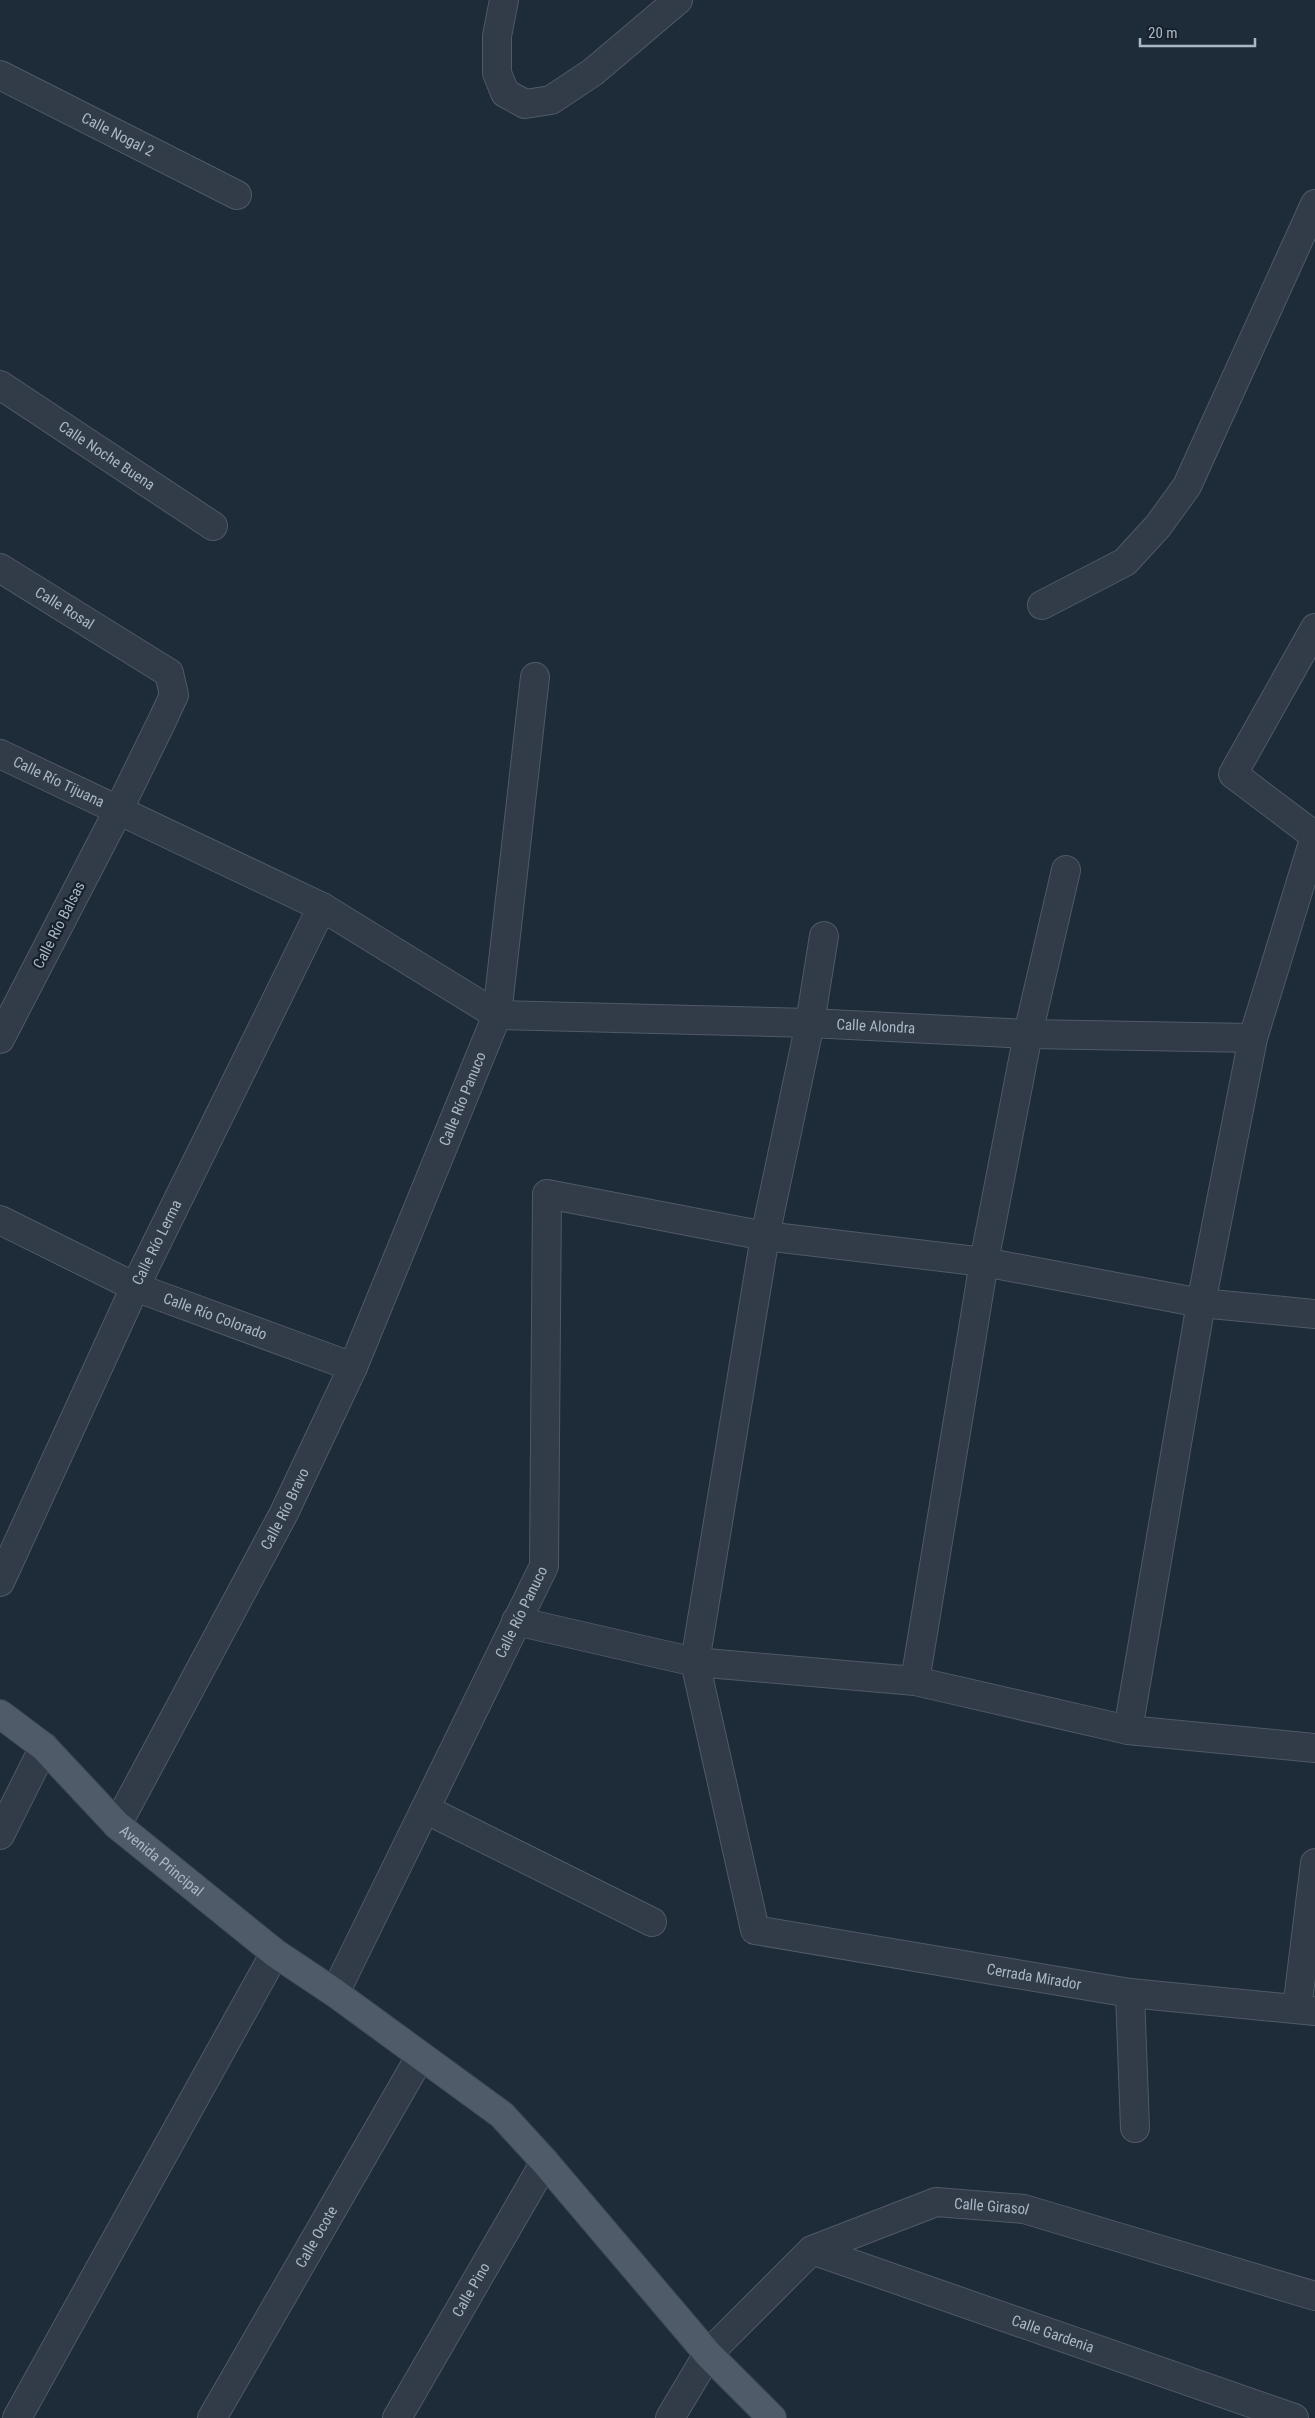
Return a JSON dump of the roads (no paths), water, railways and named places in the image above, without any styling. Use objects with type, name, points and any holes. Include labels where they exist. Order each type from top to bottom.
[{"type":"main road","name":"Avenida Principal","points":[[0,1714],[44,1748],[117,1825],[275,1953],[335,1993],[502,2115],[545,2162],[708,2354],[772,2418]]},
{"type":"street","points":[[504,0],[497,36],[497,73],[505,94],[525,104],[552,100],[593,72],[678,0]]},
{"type":"street","name":"Calle Nogal 2","points":[[0,75],[237,194]]},
{"type":"street","points":[[1042,605],[1125,562],[1158,526],[1187,486],[1315,204]]},
{"type":"street","name":"Calle Noche Buena","points":[[0,386],[213,526]]},
{"type":"street","name":"Calle Rosal","points":[[0,568],[170,672],[174,695],[118,811]]},
{"type":"street","points":[[1128,1730],[1201,1303],[1254,1038],[1315,836],[1234,774],[1315,628]]},
{"type":"street","name":"Calle Río Panuco","points":[[428,1182],[497,1016],[535,677]]},
{"type":"street","name":"Calle Río Tijuana","points":[[0,754],[322,907],[497,1016]]},
{"type":"street","name":"Calle Río Balsas","points":[[0,1039],[118,811]]},
{"type":"street","points":[[915,1681],[984,1262],[1028,1034],[1066,870]]},
{"type":"street","name":"Calle Río Lerma","points":[[0,1582],[136,1287],[322,907]]},
{"type":"street","points":[[695,1662],[765,1236],[810,1023],[824,936]]},
{"type":"street","name":"Calle Alondra","points":[[497,1016],[810,1023],[1028,1034],[1254,1038]]},
{"type":"street","name":"Calle Río Bravo","points":[[117,1825],[284,1513],[353,1367],[428,1182]]},
{"type":"street","name":"Calle Río Panuco","points":[[335,1993],[544,1566],[547,1194],[765,1236]]},
{"type":"street","name":"Calle Río Colorado","points":[[0,1220],[136,1287],[353,1367]]},
{"type":"street","points":[[765,1236],[984,1262],[1201,1303],[1315,1314]]},
{"type":"street","points":[[516,1621],[695,1662],[915,1681],[1128,1730],[1315,1748]]},
{"type":"street","name":"Cerrada Mirador","points":[[695,1662],[755,1930],[1130,1993],[1306,2010]]},
{"type":"street","points":[[0,1835],[44,1748]]},
{"type":"street","points":[[424,1809],[652,1922]]},
{"type":"street","points":[[1306,2010],[1315,1863]]},
{"type":"street","points":[[17,2418],[275,1953]]},
{"type":"street","points":[[1130,1993],[1135,2128]]},
{"type":"street","name":"Calle Ocote","points":[[212,2418],[420,2056]]},
{"type":"street","name":"Calle Pino","points":[[397,2418],[545,2162]]},
{"type":"street","name":"Calle Girasol","points":[[670,2418],[708,2354],[812,2250],[936,2202],[1024,2209],[1315,2296]]},
{"type":"street","name":"Calle Gardenia","points":[[812,2250],[1290,2418]]},
{"type":"street","points":[[1290,2418],[1315,2406]]}]
